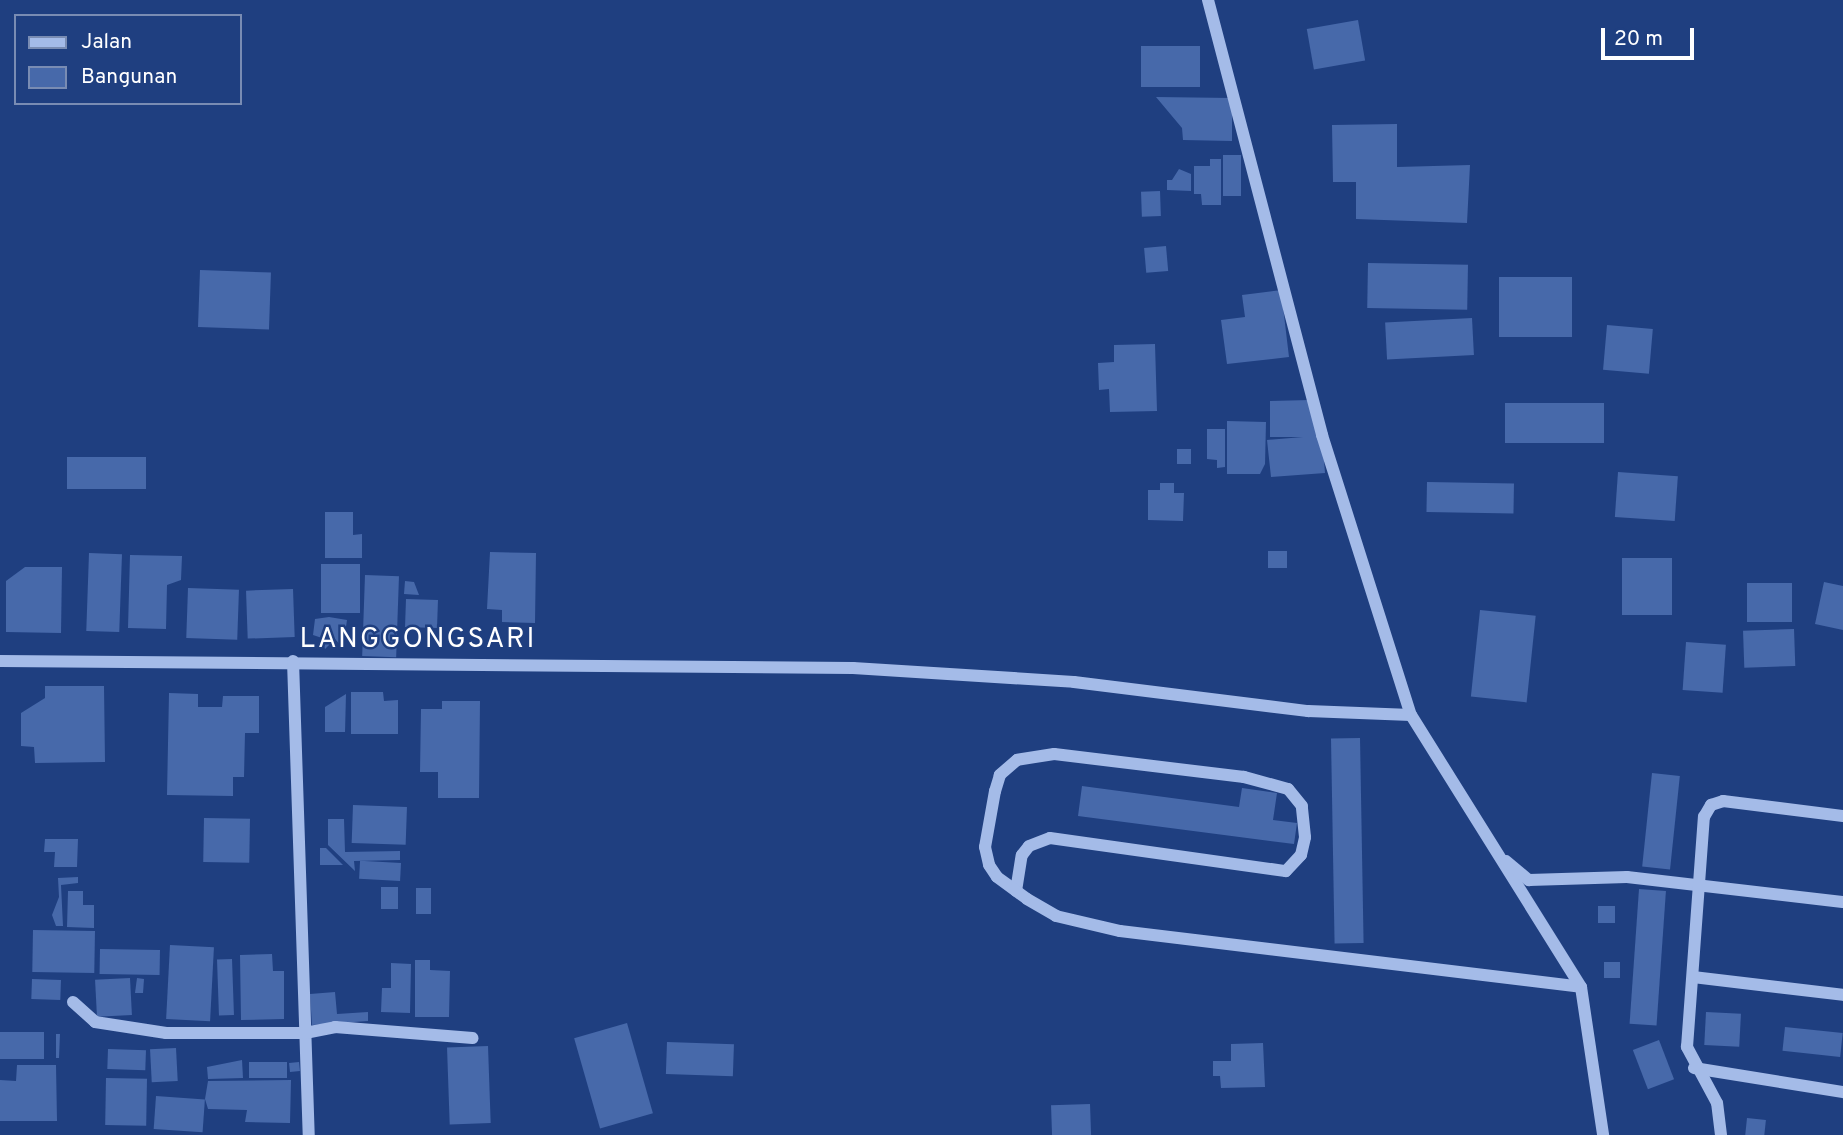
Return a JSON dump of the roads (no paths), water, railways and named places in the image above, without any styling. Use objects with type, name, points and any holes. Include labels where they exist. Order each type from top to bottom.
[{"type":"street","points":[[1208,0],[1322,435],[1411,715],[1581,987],[1603,1135]]},
{"type":"street","points":[[0,662],[293,661],[853,668],[1074,681],[1308,711],[1411,715]]},
{"type":"street","points":[[293,661],[309,1135]]},
{"type":"street","points":[[1016,891],[1022,855],[1029,846],[1050,838],[1286,871],[1301,855],[1305,837],[1302,806],[1288,789],[1244,778],[1054,754],[1030,755],[1007,766],[1000,775],[985,847],[989,865],[1016,891],[1056,916],[1120,931],[1581,987]]},
{"type":"street","points":[[1721,1135],[1717,1103],[1694,1068],[1687,1047],[1693,977],[1695,884],[1703,817],[1716,802],[1843,816]]},
{"type":"street","points":[[1497,855],[1529,880],[1627,877],[1843,902]]},
{"type":"street","points":[[1693,977],[1843,995]]},
{"type":"street","points":[[73,1002],[95,1022],[166,1033],[306,1033],[361,1028],[473,1038]]},
{"type":"street","points":[[1694,1068],[1843,1092]]},
{"type":"district","name":"LANGGONGSARI","points":[[418,640]]}]
